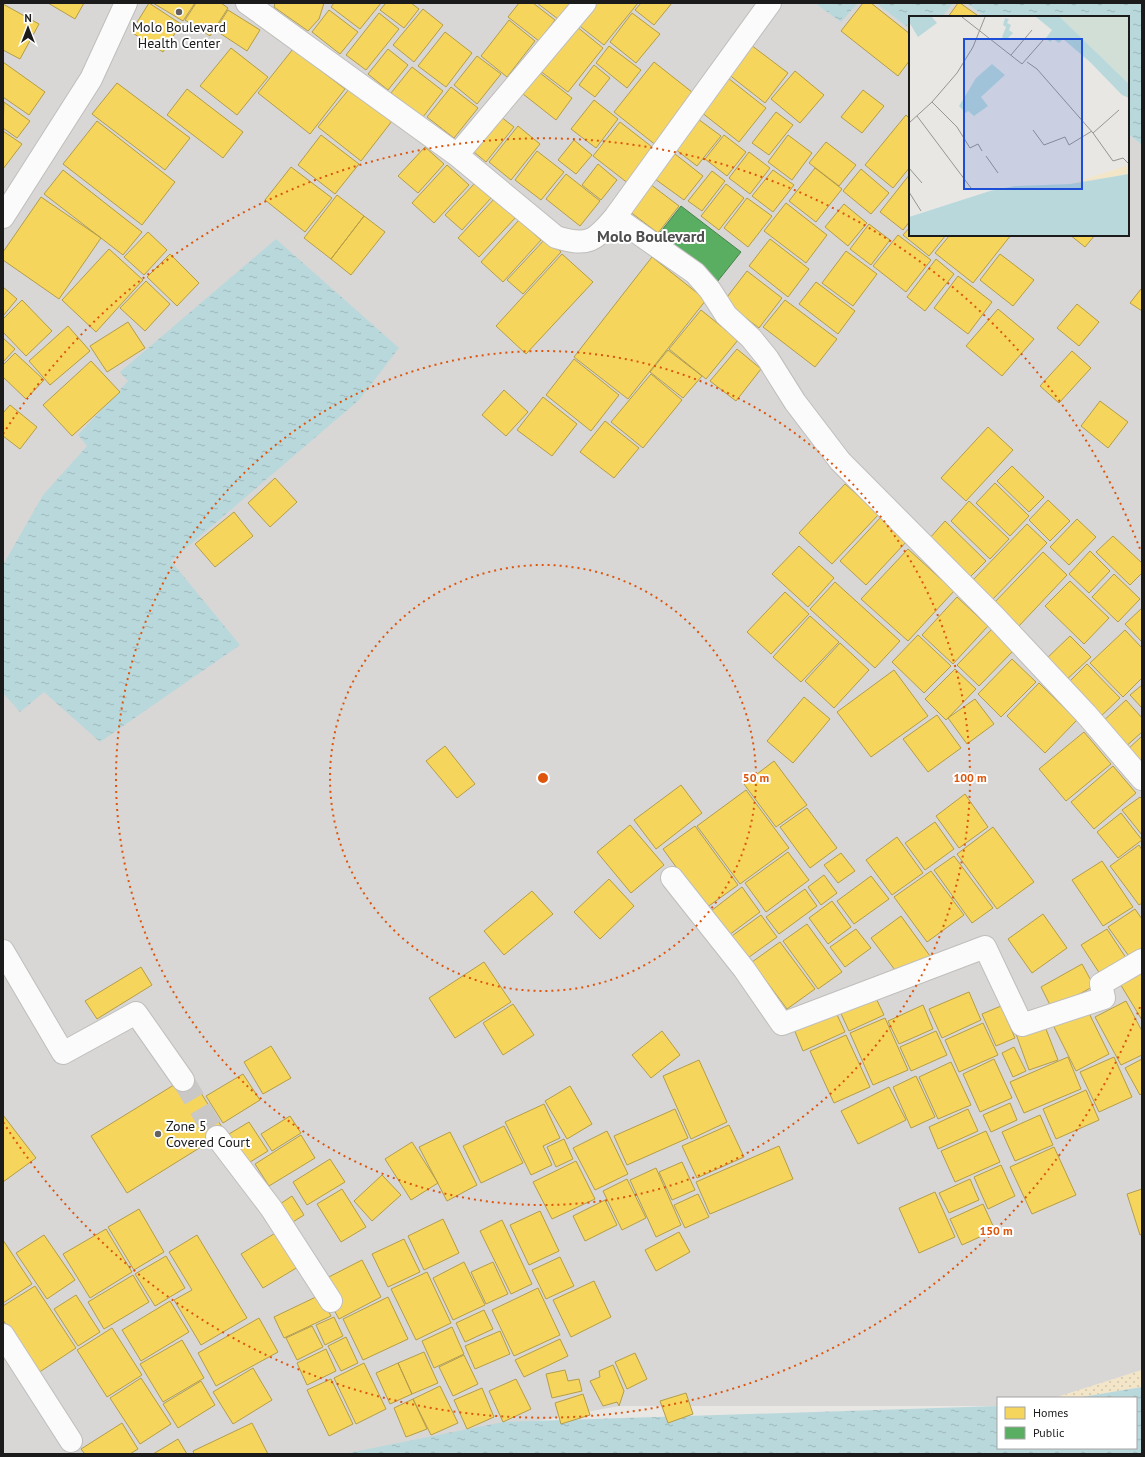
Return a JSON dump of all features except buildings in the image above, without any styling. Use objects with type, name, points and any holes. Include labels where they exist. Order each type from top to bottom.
[{"type":"street","points":[[3,217],[91,79],[126,3]]},
{"type":"street","points":[[247,3],[457,154],[556,237],[571,241],[588,242],[600,235],[615,217],[770,3]]},
{"type":"street","points":[[457,154],[584,3]]},
{"type":"street","points":[[615,217],[695,273],[710,290],[726,315],[751,338],[768,360],[795,402],[840,461],[995,617],[1086,714],[1142,779]]},
{"type":"street","points":[[672,878],[744,969],[782,1024],[985,947],[1022,1025],[1104,998],[1101,984],[1142,960]]},
{"type":"street","points":[[3,951],[63,1053],[136,1013],[183,1080]]},
{"type":"street","points":[[217,1137],[271,1208],[331,1301]]},
{"type":"street","points":[[3,1335],[72,1441]]},
{"type":"shaded area","points":[[3,3],[967,3],[983,16],[909,16],[909,236],[1129,236],[1129,135],[1142,145],[1142,1370],[1057,1397],[997,1397],[997,1406],[619,1406],[357,1454],[3,1454]]},
{"type":"sand","points":[[1142,1370],[1142,1387],[1082,1397],[1057,1397]]},
{"type":"water","points":[[815,3],[858,3],[841,22]]},
{"type":"water","points":[[876,3],[953,3],[943,16],[909,16],[909,28]]},
{"type":"water","points":[[967,3],[1142,3],[1142,145],[1129,135],[1129,16],[983,16]]},
{"type":"water","points":[[276,239],[399,348],[359,400],[171,561],[240,645],[100,742],[44,692],[20,712],[3,693],[3,565],[43,495],[87,446],[78,435],[128,381],[120,372]]},
{"type":"water","points":[[1142,1387],[1142,1454],[343,1454],[503,1422],[997,1406],[997,1449],[1137,1449],[1137,1397],[1082,1397]]},
{"type":"tunnel","points":[[183,1080],[217,1137]]},
{"type":"place","name":"Molo Boulevard Health Center","points":[[179,12]]},
{"type":"place","name":"Zone 5 Covered Court","points":[[158,1134]]},
{"type":"district","name":"Molo Boulevard","points":[[651,236]]}]
